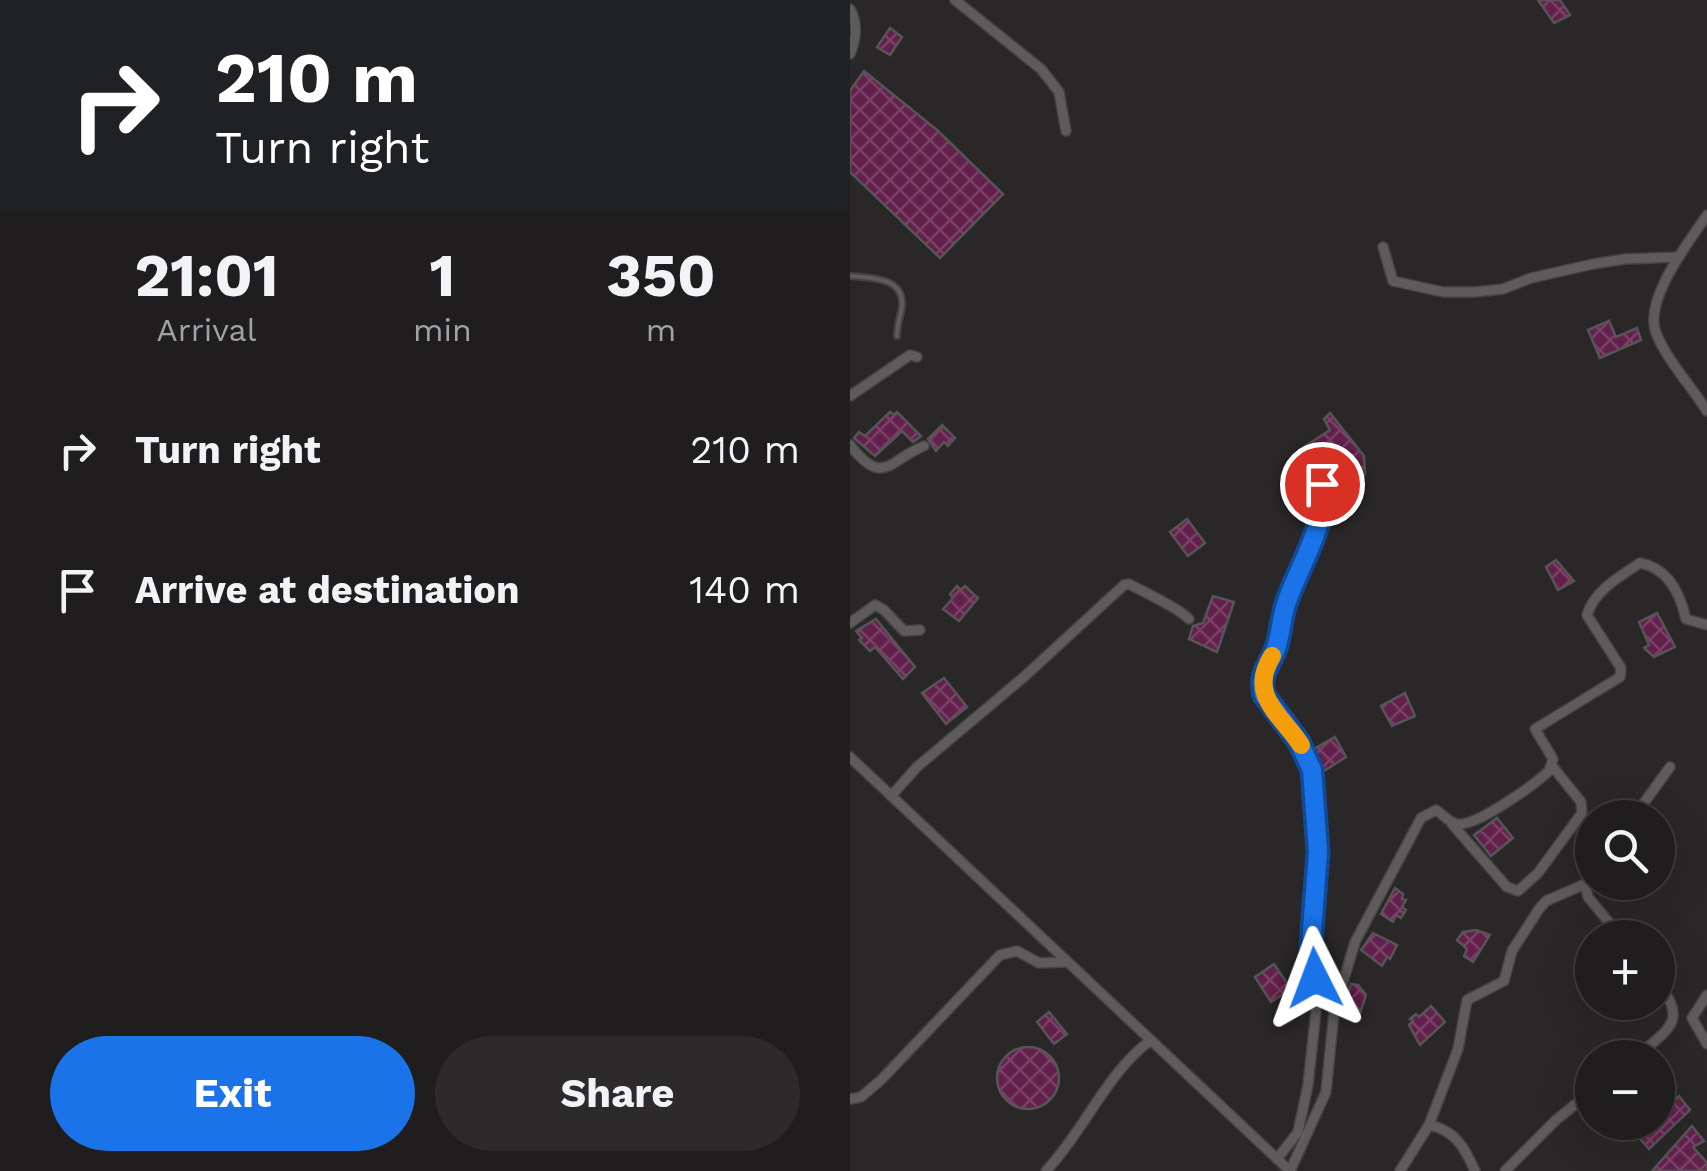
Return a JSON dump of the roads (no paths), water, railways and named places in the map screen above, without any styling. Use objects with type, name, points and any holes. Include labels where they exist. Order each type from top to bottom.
[{"type":"street","points":[[955,0],[1041,69],[1059,92],[1066,131]]},
{"type":"street","points":[[850,9],[855,28],[850,54]]},
{"type":"street","points":[[1707,215],[1679,257],[1652,316],[1656,334],[1707,412]]},
{"type":"street","points":[[1384,247],[1393,280],[1444,292],[1503,289],[1531,278],[1626,259],[1679,257]]},
{"type":"street","points":[[850,396],[910,355],[917,356]]},
{"type":"street","points":[[850,445],[860,457],[881,470],[888,470],[924,446]]},
{"type":"street","points":[[1277,1159],[1298,1132],[1308,1086],[1316,1011],[1311,944],[1318,852],[1312,770],[1299,742],[1264,695],[1262,677],[1275,652],[1284,608],[1324,510],[1322,484]]},
{"type":"street","points":[[850,757],[1290,1171],[1326,1092],[1334,1012],[1363,924],[1421,818],[1436,810],[1507,886],[1518,890],[1564,839],[1584,807],[1552,767],[1551,755],[1535,729],[1612,683],[1621,673],[1587,615],[1590,603],[1640,562],[1652,565],[1670,579],[1686,619],[1707,625]]},
{"type":"street","points":[[890,796],[916,767],[1039,664],[1124,585],[1130,584],[1182,610],[1188,619]]},
{"type":"street","points":[[850,622],[875,605],[904,632],[920,630]]},
{"type":"street","points":[[1450,822],[1466,824],[1479,818],[1538,781],[1552,767]]},
{"type":"street","points":[[1645,800],[1670,767]]},
{"type":"street","points":[[1400,1171],[1429,1125],[1458,1049],[1467,1000],[1504,981],[1510,956],[1543,904],[1575,889]]},
{"type":"street","points":[[1591,900],[1607,920]]},
{"type":"street","points":[[850,1109],[856,1098],[1000,956],[1017,951],[1038,963],[1066,962]]},
{"type":"street","points":[[1707,996],[1692,1018],[1707,1044]]},
{"type":"street","points":[[1655,1040],[1671,1020]]},
{"type":"street","points":[[1046,1171],[1068,1147],[1124,1063],[1151,1040]]},
{"type":"street","points":[[1505,1171],[1575,1105]]},
{"type":"street","points":[[1429,1125],[1457,1138],[1476,1171]]},
{"type":"lane","points":[[850,276],[883,278],[894,286],[900,294],[902,310],[897,319],[897,336]]}]
